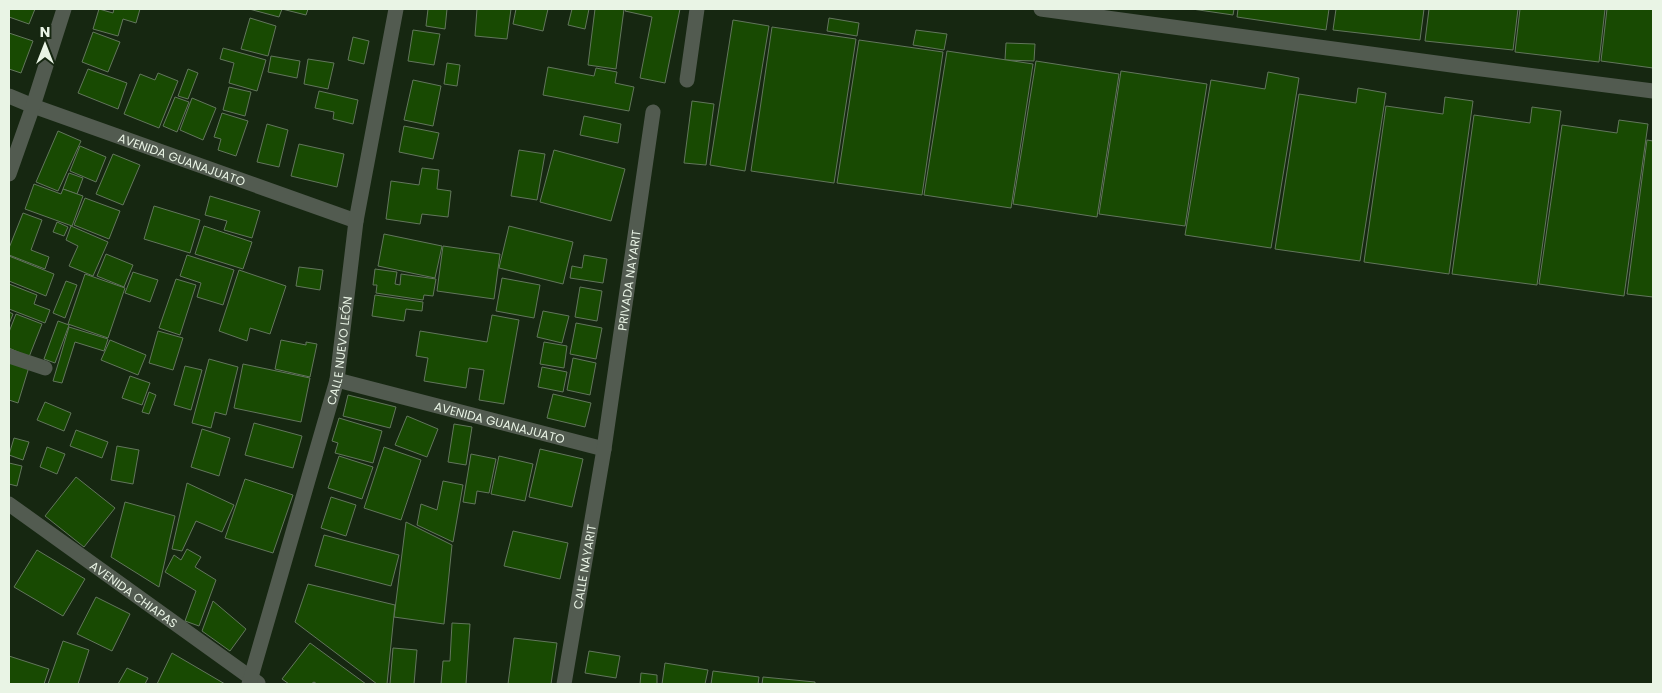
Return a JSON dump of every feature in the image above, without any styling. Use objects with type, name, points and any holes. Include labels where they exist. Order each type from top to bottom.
[{"type":"street","points":[[9,174],[64,9]]},
{"type":"street","name":"CALLE NUEVO LEÓN","points":[[253,682],[337,380],[356,221],[396,9]]},
{"type":"street","points":[[687,80],[697,9]]},
{"type":"street","points":[[1041,9],[1653,91]]},
{"type":"street","name":"AVENIDA GUANAJUATO","points":[[9,96],[356,221]]},
{"type":"street","name":"PRIVADA NAYARIT","points":[[604,449],[653,112]]},
{"type":"street","points":[[9,356],[45,368]]},
{"type":"street","name":"AVENIDA GUANAJUATO","points":[[337,380],[604,449]]},
{"type":"street","name":"CALLE NAYARIT","points":[[564,684],[604,449]]},
{"type":"street","name":"AVENIDA CHIAPAS","points":[[9,504],[253,682]]},
{"type":"building","points":[[9,9],[35,9],[29,24],[9,17]]},
{"type":"building","points":[[99,9],[113,13],[114,9],[140,9],[136,23],[123,19],[118,36],[93,29]]},
{"type":"building","points":[[249,9],[282,9],[279,17]]},
{"type":"building","points":[[282,9],[308,9],[306,15]]},
{"type":"building","points":[[428,9],[447,9],[445,29],[426,26]]},
{"type":"building","points":[[477,9],[511,9],[507,39],[475,36]]},
{"type":"building","points":[[516,9],[548,9],[543,31],[513,24]]},
{"type":"building","points":[[572,9],[589,9],[585,29],[568,25]]},
{"type":"building","points":[[595,9],[624,9],[616,69],[588,65]]},
{"type":"building","points":[[626,9],[680,9],[665,83],[640,78],[652,17],[625,11]]},
{"type":"building","points":[[1192,9],[1234,9],[1233,15]]},
{"type":"building","points":[[1238,9],[1329,9],[1326,30],[1237,17]]},
{"type":"building","points":[[1336,9],[1424,9],[1420,40],[1333,30]]},
{"type":"building","points":[[1429,9],[1518,9],[1513,50],[1425,41]]},
{"type":"building","points":[[1520,9],[1605,9],[1599,62],[1515,52]]},
{"type":"building","points":[[1607,9],[1653,9],[1653,68],[1601,61]]},
{"type":"building","points":[[250,18],[276,26],[268,56],[241,49]]},
{"type":"building","points":[[829,18],[859,23],[857,36],[827,31]]},
{"type":"building","points":[[733,20],[769,26],[745,171],[710,165]]},
{"type":"building","points":[[772,27],[856,39],[834,183],[751,171]]},
{"type":"building","points":[[413,30],[440,34],[434,65],[408,61]]},
{"type":"building","points":[[916,30],[947,34],[944,50],[913,45]]},
{"type":"building","points":[[93,32],[120,42],[108,72],[82,62]]},
{"type":"building","points":[[9,33],[33,41],[21,73],[9,69]]},
{"type":"building","points":[[353,37],[369,41],[364,64],[348,60]]},
{"type":"building","points":[[859,40],[943,52],[922,195],[837,183]]},
{"type":"building","points":[[1006,43],[1035,44],[1034,61],[1005,60]]},
{"type":"building","points":[[223,48],[266,60],[257,91],[229,83],[234,63],[220,59]]},
{"type":"building","points":[[947,51],[1033,64],[1011,208],[924,195]]},
{"type":"building","points":[[271,56],[300,61],[297,78],[268,72]]},
{"type":"building","points":[[308,59],[334,63],[328,89],[304,84]]},
{"type":"building","points":[[1036,61],[1119,74],[1097,217],[1013,204]]},
{"type":"building","points":[[447,63],[460,65],[457,86],[444,84]]},
{"type":"building","points":[[548,67],[594,76],[596,68],[617,72],[615,83],[634,87],[629,111],[543,95]]},
{"type":"building","points":[[88,69],[127,83],[118,109],[78,93]]},
{"type":"building","points":[[188,69],[198,73],[188,99],[178,96]]},
{"type":"building","points":[[1121,71],[1207,84],[1185,226],[1099,214]]},
{"type":"building","points":[[1268,72],[1299,78],[1271,248],[1185,235],[1211,80],[1265,89]]},
{"type":"building","points":[[158,73],[178,81],[159,128],[124,114],[140,74],[155,80]]},
{"type":"building","points":[[413,80],[441,86],[433,126],[404,120]]},
{"type":"building","points":[[229,87],[251,92],[245,116],[223,110]]},
{"type":"building","points":[[1358,88],[1386,93],[1360,261],[1275,249],[1299,94],[1356,103]]},
{"type":"building","points":[[319,91],[358,100],[353,124],[333,119],[334,112],[315,108]]},
{"type":"building","points":[[175,97],[189,102],[177,132],[163,126]]},
{"type":"building","points":[[1445,97],[1473,101],[1449,274],[1364,262],[1386,106],[1443,114]]},
{"type":"building","points":[[192,98],[216,108],[203,140],[180,130]]},
{"type":"building","points":[[692,101],[714,104],[706,165],[684,163]]},
{"type":"building","points":[[1532,107],[1561,111],[1537,285],[1452,274],[1474,115],[1530,123]]},
{"type":"building","points":[[222,113],[248,121],[236,156],[218,150],[221,139],[214,137]]},
{"type":"building","points":[[584,116],[621,124],[618,143],[580,135]]},
{"type":"building","points":[[1619,120],[1648,124],[1624,296],[1539,284],[1562,125],[1617,133]]},
{"type":"building","points":[[267,124],[288,130],[279,167],[257,162]]},
{"type":"building","points":[[404,126],[439,133],[433,159],[399,152]]},
{"type":"building","points":[[58,131],[81,141],[58,191],[36,182]]},
{"type":"building","points":[[1647,140],[1653,141],[1653,297],[1627,294]]},
{"type":"building","points":[[299,144],[344,154],[337,187],[291,176]]},
{"type":"building","points":[[80,146],[106,157],[96,182],[70,171]]},
{"type":"building","points":[[519,150],[545,154],[537,200],[511,196]]},
{"type":"building","points":[[554,150],[625,169],[611,221],[540,202]]},
{"type":"building","points":[[113,154],[140,165],[123,205],[96,194]]},
{"type":"building","points":[[422,168],[439,170],[437,189],[451,191],[448,217],[422,214],[420,224],[386,219],[391,181],[419,185]]},
{"type":"building","points":[[69,173],[83,178],[77,194],[63,189]]},
{"type":"building","points":[[34,184],[61,194],[63,189],[83,196],[72,226],[25,209]]},
{"type":"building","points":[[210,196],[260,211],[252,238],[224,230],[227,221],[205,215]]},
{"type":"building","points":[[85,198],[120,211],[109,239],[74,225]]},
{"type":"building","points":[[154,206],[200,220],[190,253],[144,239]]},
{"type":"building","points":[[23,213],[42,220],[31,250],[49,257],[45,269],[9,255],[9,248]]},
{"type":"building","points":[[57,222],[68,227],[64,236],[53,232]]},
{"type":"building","points":[[71,226],[108,242],[93,276],[69,266],[78,246],[66,240]]},
{"type":"building","points":[[204,226],[252,242],[243,269],[195,254]]},
{"type":"building","points":[[509,226],[573,242],[563,284],[499,268]]},
{"type":"building","points":[[384,234],[442,246],[435,278],[378,266]]},
{"type":"building","points":[[443,246],[500,254],[494,299],[437,291]]},
{"type":"building","points":[[106,254],[133,265],[124,287],[97,276]]},
{"type":"building","points":[[187,255],[234,270],[223,305],[197,297],[201,283],[180,276]]},
{"type":"building","points":[[584,255],[607,259],[603,283],[570,278],[572,266],[582,268]]},
{"type":"building","points":[[9,256],[54,274],[46,296],[9,281]]},
{"type":"building","points":[[299,267],[323,270],[320,290],[296,286]]},
{"type":"building","points":[[375,269],[397,272],[395,284],[400,285],[401,274],[436,279],[433,296],[424,295],[423,300],[376,293],[377,285],[373,285]]},
{"type":"building","points":[[239,270],[286,286],[270,334],[250,328],[247,341],[219,331]]},
{"type":"building","points":[[133,272],[158,280],[150,302],[125,293]]},
{"type":"building","points":[[85,274],[125,288],[108,338],[68,324]]},
{"type":"building","points":[[502,278],[540,285],[534,318],[496,311]]},
{"type":"building","points":[[176,279],[196,285],[180,335],[159,328]]},
{"type":"building","points":[[66,281],[77,285],[65,318],[53,313]]},
{"type":"building","points":[[9,284],[37,295],[34,304],[50,310],[45,323],[9,309]]},
{"type":"building","points":[[580,287],[602,291],[597,321],[575,317]]},
{"type":"building","points":[[375,295],[423,302],[422,311],[406,309],[404,321],[372,316]]},
{"type":"building","points":[[543,311],[569,316],[562,343],[537,337]]},
{"type":"building","points":[[9,312],[13,314],[9,324]]},
{"type":"building","points":[[16,314],[42,324],[29,357],[9,348],[9,332]]},
{"type":"building","points":[[492,315],[519,320],[504,404],[479,400],[484,370],[469,368],[466,388],[424,381],[428,358],[416,356],[420,331],[487,342]]},
{"type":"building","points":[[58,321],[69,325],[55,363],[44,359]]},
{"type":"building","points":[[576,323],[602,328],[596,359],[570,354]]},
{"type":"building","points":[[69,327],[108,339],[104,351],[75,342],[62,383],[53,381]]},
{"type":"building","points":[[158,331],[183,338],[173,370],[149,363]]},
{"type":"building","points":[[110,340],[146,355],[138,375],[101,360]]},
{"type":"building","points":[[281,340],[306,345],[306,342],[317,344],[310,377],[275,369]]},
{"type":"building","points":[[544,342],[567,346],[564,368],[540,364]]},
{"type":"building","points":[[573,358],[596,363],[590,395],[567,390]]},
{"type":"building","points":[[209,359],[238,367],[226,415],[215,412],[211,428],[192,423]]},
{"type":"building","points":[[9,360],[29,367],[18,403],[9,400]]},
{"type":"building","points":[[243,364],[310,378],[301,422],[234,408]]},
{"type":"building","points":[[185,366],[202,370],[191,410],[174,405]]},
{"type":"building","points":[[542,367],[567,372],[563,392],[538,387]]},
{"type":"building","points":[[130,376],[150,383],[142,405],[122,398]]},
{"type":"building","points":[[149,392],[156,395],[149,414],[142,412]]},
{"type":"building","points":[[553,394],[591,403],[585,427],[547,418]]},
{"type":"building","points":[[348,395],[396,407],[390,428],[343,416]]},
{"type":"building","points":[[45,402],[71,413],[64,431],[37,420]]},
{"type":"building","points":[[407,416],[438,429],[427,457],[395,445]]},
{"type":"building","points":[[339,418],[382,431],[373,463],[335,453],[338,443],[332,441]]},
{"type":"building","points":[[254,423],[302,436],[293,468],[245,455]]},
{"type":"building","points":[[454,424],[472,427],[466,465],[448,462]]},
{"type":"building","points":[[202,429],[230,438],[219,476],[191,467]]},
{"type":"building","points":[[76,430],[108,442],[102,458],[70,446]]},
{"type":"building","points":[[14,438],[29,442],[23,460],[9,455]]},
{"type":"building","points":[[117,446],[139,450],[133,484],[111,480]]},
{"type":"building","points":[[47,447],[65,454],[57,474],[40,467]]},
{"type":"building","points":[[384,447],[421,460],[401,520],[364,508]]},
{"type":"building","points":[[540,449],[583,459],[572,507],[529,497]]},
{"type":"building","points":[[471,454],[496,459],[489,493],[477,491],[475,504],[463,502]]},
{"type":"building","points":[[339,456],[373,467],[362,499],[328,488]]},
{"type":"building","points":[[499,456],[533,464],[525,501],[491,494]]},
{"type":"building","points":[[9,463],[22,466],[17,486],[9,484]]},
{"type":"building","points":[[76,477],[115,508],[84,547],[45,516]]},
{"type":"building","points":[[245,479],[293,495],[273,553],[225,538]]},
{"type":"building","points":[[443,481],[463,485],[453,542],[417,525],[421,504],[437,510]]},
{"type":"building","points":[[187,483],[234,505],[222,532],[196,521],[182,551],[172,549]]},
{"type":"building","points":[[331,497],[356,505],[346,536],[321,528]]},
{"type":"building","points":[[125,502],[175,516],[159,587],[111,557]]},
{"type":"building","points":[[406,522],[452,545],[444,624],[394,617]]},
{"type":"building","points":[[513,531],[568,543],[560,579],[504,566]]},
{"type":"building","points":[[324,535],[399,555],[391,586],[315,566]]},
{"type":"building","points":[[187,549],[201,557],[195,567],[216,580],[199,626],[185,621],[196,591],[165,572],[174,555],[181,560]]},
{"type":"building","points":[[37,550],[85,579],[63,616],[14,587]]},
{"type":"building","points":[[308,584],[395,605],[387,684],[377,684],[295,622]]},
{"type":"building","points":[[96,597],[130,614],[112,651],[77,634]]},
{"type":"building","points":[[213,601],[246,629],[230,651],[202,631]]},
{"type":"building","points":[[452,623],[470,624],[466,684],[441,684],[443,661],[450,661]]},
{"type":"building","points":[[514,638],[557,643],[551,684],[508,684]]},
{"type":"building","points":[[63,641],[89,650],[78,684],[48,684]]},
{"type":"building","points":[[310,643],[366,684],[317,684],[314,682],[311,684],[289,684],[282,679]]},
{"type":"building","points":[[393,648],[417,650],[414,684],[390,684]]},
{"type":"building","points":[[589,651],[620,656],[616,678],[585,673]]},
{"type":"building","points":[[172,653],[225,684],[157,684]]},
{"type":"building","points":[[9,656],[49,669],[44,684],[9,684]]},
{"type":"building","points":[[665,663],[708,670],[705,684],[662,684]]},
{"type":"building","points":[[127,668],[148,678],[145,684],[118,684]]},
{"type":"building","points":[[713,671],[759,677],[758,684],[711,684]]},
{"type":"building","points":[[641,673],[657,675],[657,684],[640,684]]},
{"type":"building","points":[[763,677],[815,682],[815,684],[762,684]]}]
